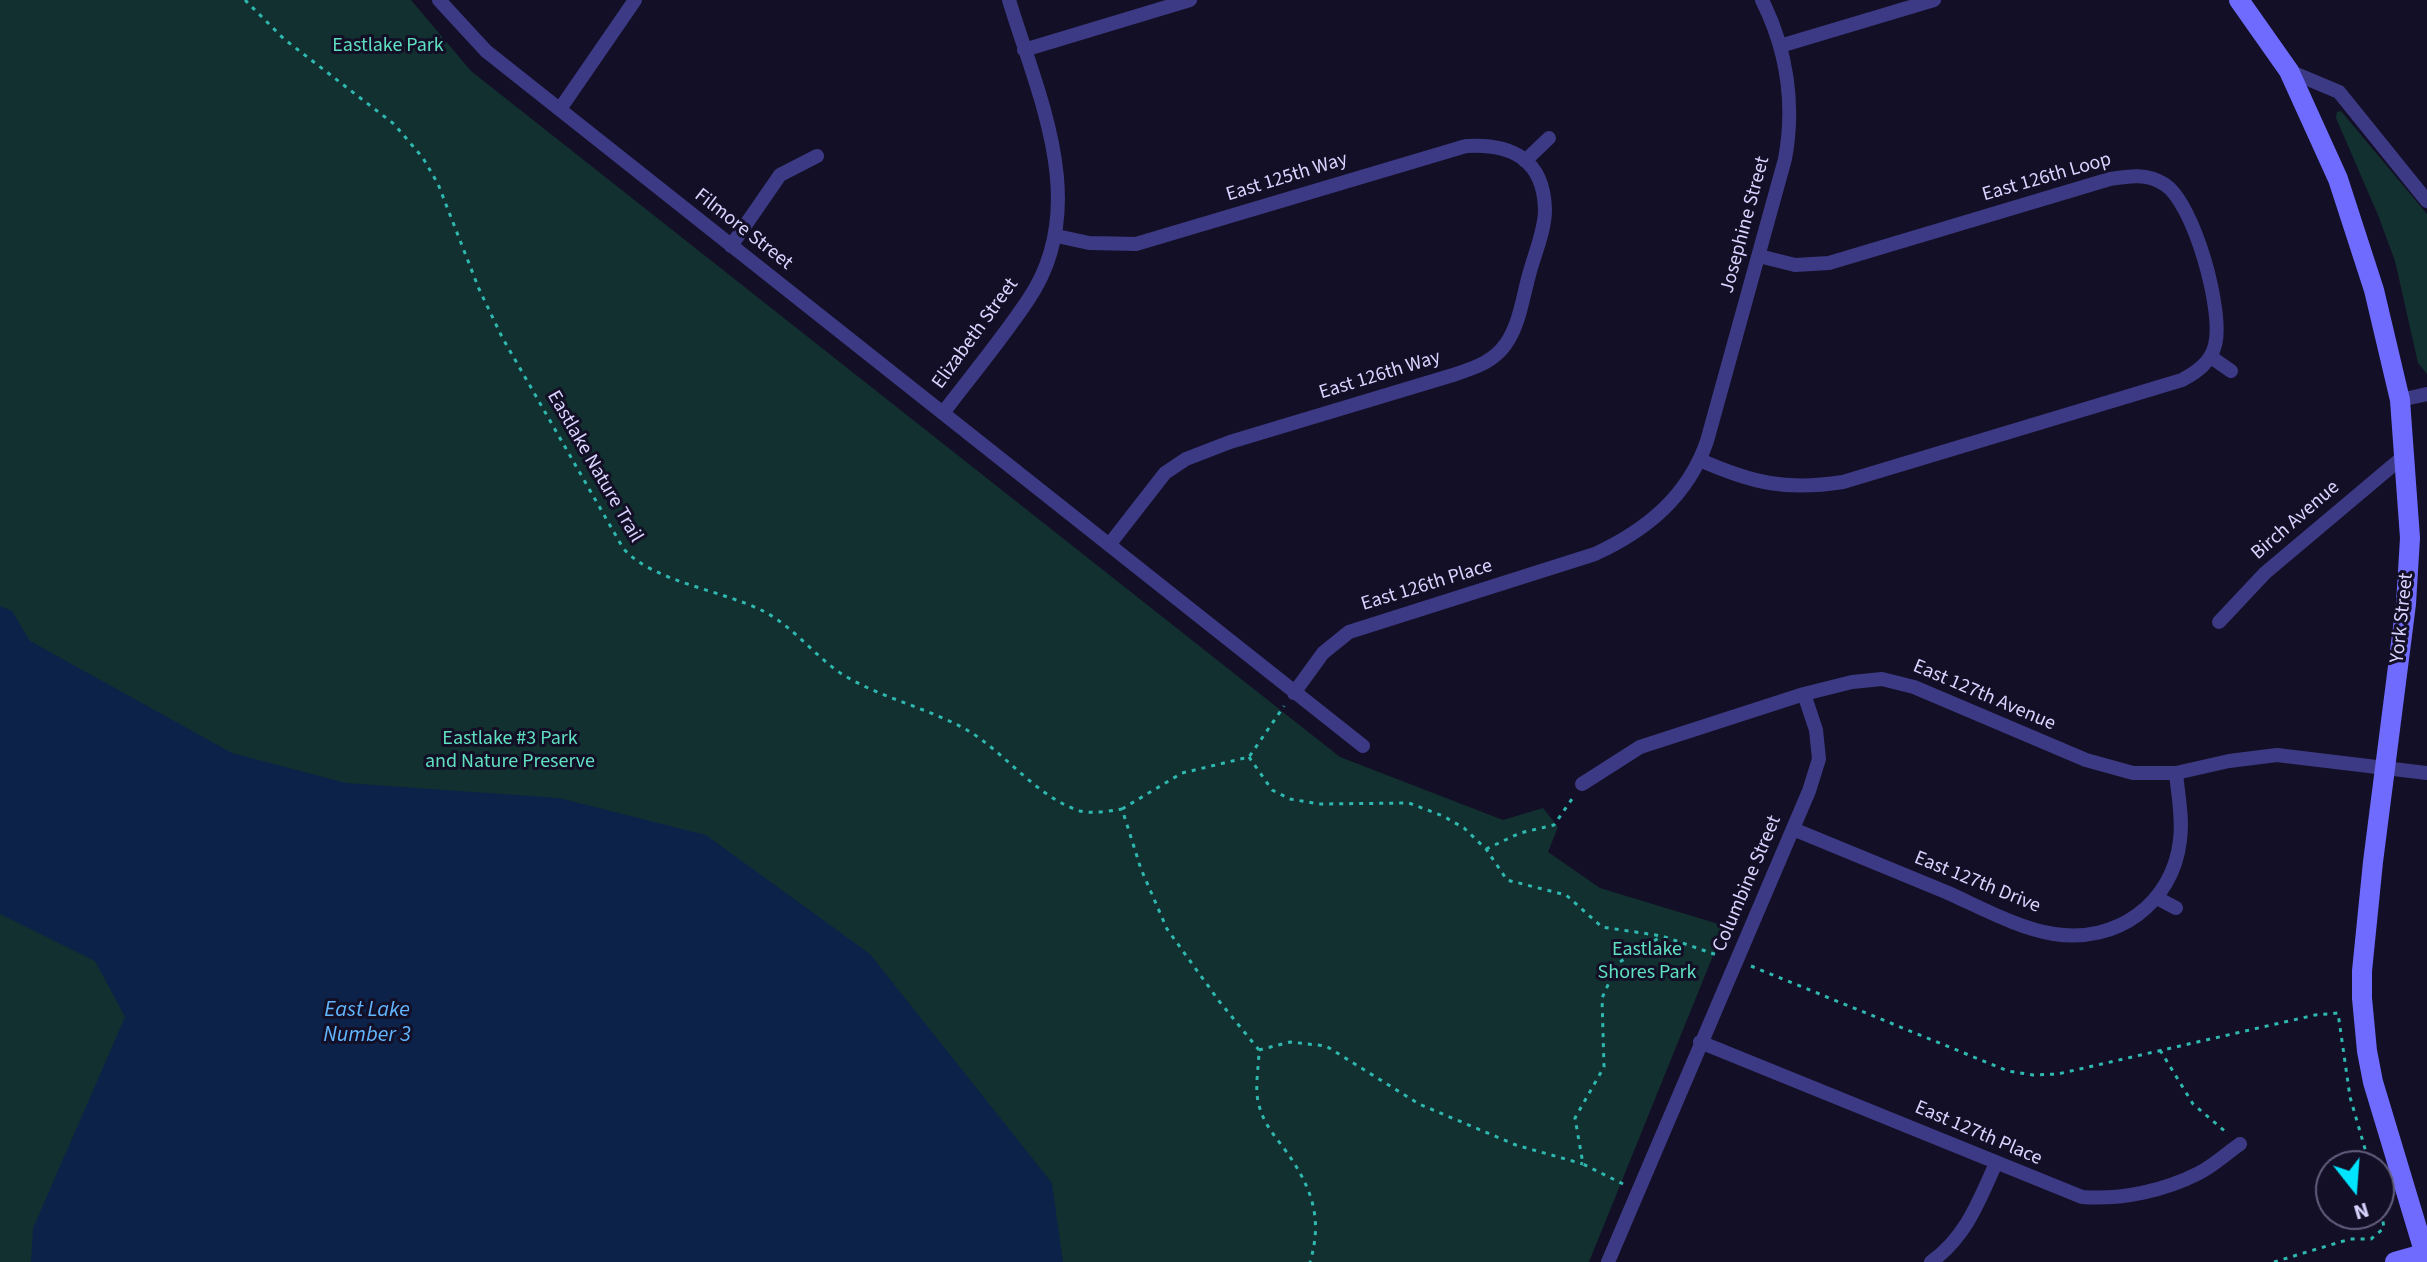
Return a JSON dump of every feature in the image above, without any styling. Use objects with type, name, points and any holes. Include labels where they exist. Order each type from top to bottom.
[{"type":"street","name":"Filmore Street","points":[[439,0],[471,37],[1109,545]]},
{"type":"street","points":[[560,109],[635,0]]},
{"type":"street","name":"Elizabeth Street","points":[[943,413],[1029,299],[1057,236],[1057,159],[1043,98],[1009,0]]},
{"type":"street","points":[[1024,50],[1190,0]]},
{"type":"street","name":"Josephine Street","points":[[1700,460],[1759,256],[1789,136],[1787,76],[1780,46],[1762,0]]},
{"type":"street","points":[[1780,46],[1934,0]]},
{"type":"street","name":"York Street","points":[[2239,0],[2289,71],[2338,179],[2363,252],[2400,400],[2410,538],[2407,591],[2362,971],[2363,1023],[2373,1082],[2426,1256]]},
{"type":"street","points":[[2289,71],[2339,92],[2427,201]]},
{"type":"street","points":[[1525,161],[1549,138]]},
{"type":"street","name":"East 125th Way","points":[[1057,236],[1089,243],[1136,244],[1466,146],[1501,146],[1525,161]]},
{"type":"street","points":[[731,246],[780,175],[817,156]]},
{"type":"street","name":"East 126th Way","points":[[1109,545],[1165,473],[1186,459],[1230,442],[1453,375],[1488,361],[1500,351],[1515,328],[1543,220],[1543,198],[1537,178],[1525,161]]},
{"type":"street","name":"East 126th Loop","points":[[1759,256],[1795,265],[1829,263],[2110,179],[2144,176],[2165,184],[2178,194],[2190,216],[2216,305],[2217,331],[2211,357]]},
{"type":"street","points":[[1700,460],[1733,474],[1782,487],[1843,482],[2182,380],[2211,357],[2231,371]]},
{"type":"street","points":[[2400,400],[2427,394]]},
{"type":"street","name":"Birch Avenue","points":[[2219,622],[2265,573],[2404,456]]},
{"type":"street","name":"East 126th Place","points":[[1294,693],[1323,653],[1349,632],[1595,554],[1623,541],[1648,525],[1670,503],[1688,482],[1700,460]]},
{"type":"street","points":[[1109,545],[1363,746]]},
{"type":"street","name":"East 127th Avenue","points":[[1582,784],[1640,747],[1804,694],[1869,679],[1896,682],[2116,770],[2176,773],[2264,755],[2386,767]]},
{"type":"street","name":"Columbine Street","points":[[1608,1262],[1809,791],[1819,759],[1816,730],[1804,694]]},
{"type":"street","points":[[2386,767],[2427,773]]},
{"type":"street","name":"East 127th Drive","points":[[1793,829],[2036,930],[2079,936],[2112,930],[2138,915],[2157,898],[2166,884],[2181,839],[2176,773]]},
{"type":"street","points":[[2157,898],[2176,908]]},
{"type":"street","name":"East 127th Place","points":[[1700,1042],[2082,1197],[2125,1197],[2200,1173],[2240,1144]]},
{"type":"street","points":[[1931,1262],[1962,1233],[1974,1214],[1996,1163]]},
{"type":"street","points":[[2395,1262],[2426,1256]]},
{"type":"path","name":"Eastlake Nature Trail","points":[[245,0],[284,39],[394,124],[423,158],[438,184],[479,289],[502,337],[623,548],[634,561],[649,569],[747,602],[772,615],[843,675],[889,697],[939,715],[970,732],[1056,799],[1082,811],[1122,809]]},
{"type":"path","points":[[1294,693],[1249,757],[1182,773],[1122,809],[1141,869],[1167,929],[1259,1050],[1257,1102],[1264,1122],[1301,1172],[1315,1211],[1316,1231],[1310,1262]]},
{"type":"path","points":[[1249,757],[1272,790],[1290,799],[1319,804],[1409,803],[1464,828],[1486,849],[1507,880],[1566,895],[1602,927],[1662,936],[1736,961],[2008,1071],[2033,1075],[2058,1074],[2315,1015],[2338,1013],[2350,1097],[2365,1150]]},
{"type":"path","points":[[1486,849],[1520,833],[1554,825],[1582,784]]},
{"type":"path","points":[[1583,1164],[1575,1118],[1604,1067],[1602,998],[1618,963],[1662,936]]},
{"type":"path","points":[[1259,1050],[1290,1042],[1326,1046],[1419,1104],[1516,1145],[1583,1164],[1639,1193]]},
{"type":"path","points":[[2160,1050],[2193,1104],[2240,1144]]},
{"type":"path","points":[[2274,1262],[2350,1239],[2371,1239],[2382,1230]]},
{"type":"green space","name":"Eastlake #3 Park and Nature Preserve","points":[[0,0],[411,0],[471,71],[1340,757],[1503,820],[1543,808],[1558,827],[1548,852],[1600,888],[1725,926],[1589,1262],[0,1262]]},
{"type":"green space","points":[[2341,111],[2427,214],[2427,374],[2418,363],[2395,261],[2336,118],[2337,112]]},
{"type":"water","name":"East Lake Number 3","points":[[0,606],[12,611],[30,641],[232,753],[346,783],[559,798],[706,835],[870,954],[1052,1183],[1063,1262],[31,1262],[33,1228],[125,1017],[95,961],[0,914]]},
{"type":"park label","name":"Eastlake Park","points":[[388,47]]},
{"type":"park label","name":"Eastlake Shores Park","points":[[1647,962]]}]
